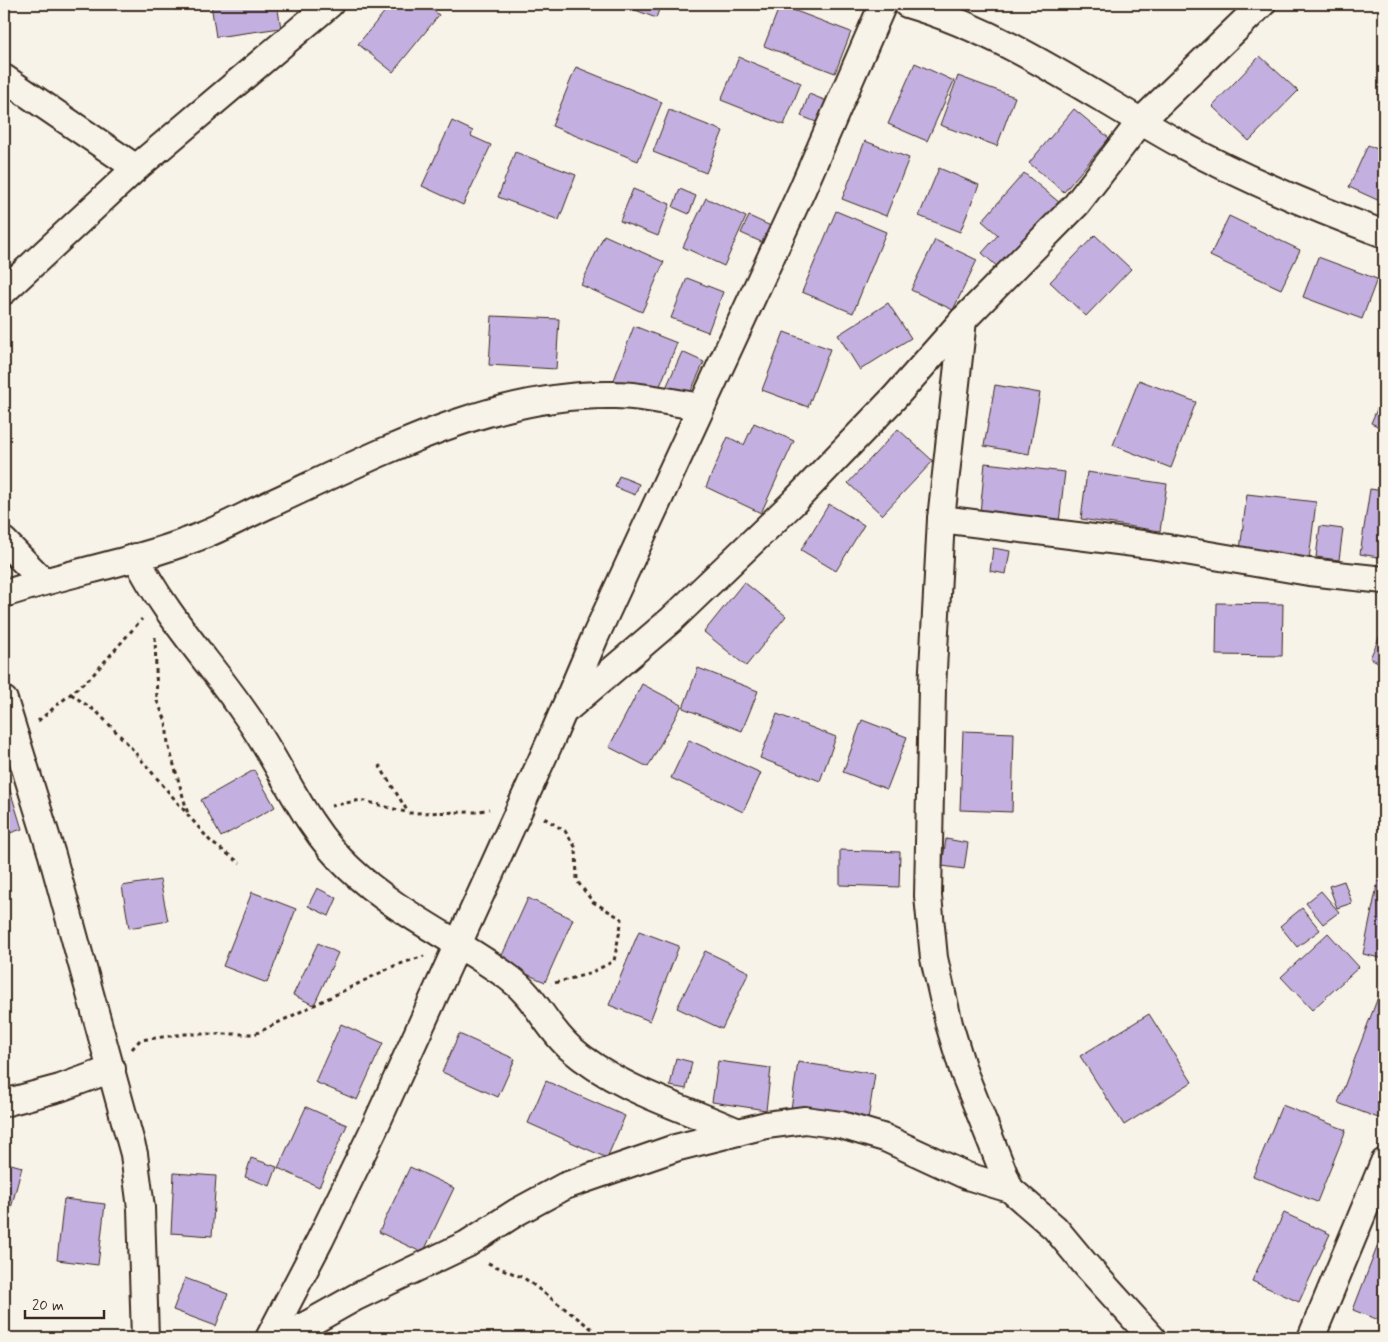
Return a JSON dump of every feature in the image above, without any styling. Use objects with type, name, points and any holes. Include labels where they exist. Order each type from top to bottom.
[{"type":"street","points":[[4,291],[136,168],[330,4]]},
{"type":"street","points":[[269,1338],[320,1240],[368,1139],[562,714],[599,628],[802,190],[882,4]]},
{"type":"street","points":[[908,4],[978,29],[1086,87],[1180,144],[1282,195],[1384,234]]},
{"type":"street","points":[[562,714],[671,620],[793,503],[894,398],[963,320],[1076,205],[1141,121],[1262,4]]},
{"type":"street","points":[[4,78],[136,168]]},
{"type":"street","points":[[963,320],[942,519],[932,688],[928,896],[934,958],[949,1024],[964,1074],[1010,1189]]},
{"type":"street","points":[[4,594],[43,581],[109,566],[198,538],[382,452],[443,428],[505,409],[566,399],[617,395],[701,406]]},
{"type":"street","points":[[942,519],[1150,545],[1309,572],[1384,580]]},
{"type":"street","points":[[4,542],[43,581]]},
{"type":"street","points":[[136,557],[156,604],[244,711],[305,812],[327,845],[348,868],[392,903],[508,976],[526,991],[568,1046],[592,1066],[622,1082],[738,1132]]},
{"type":"street","points":[[4,700],[52,855],[134,1154],[142,1208],[145,1338]]},
{"type":"street","points":[[4,1103],[60,1088],[112,1069]]},
{"type":"street","points":[[283,1338],[356,1297],[467,1244],[517,1212],[565,1186],[675,1148],[766,1125],[805,1120],[841,1125],[885,1138],[967,1176],[1010,1189],[1055,1228],[1152,1338]]},
{"type":"street","points":[[1311,1338],[1384,1162]]},
{"type":"path","points":[[15,738],[91,678],[156,604]]},
{"type":"path","points":[[156,604],[157,701],[166,721],[168,744],[189,816]]},
{"type":"path","points":[[71,694],[98,713],[127,743],[212,842],[240,863]]},
{"type":"path","points":[[379,766],[409,813]]},
{"type":"path","points":[[305,812],[361,800],[409,813],[476,812],[521,804],[565,831],[576,848],[577,881],[593,902],[622,920],[614,961],[588,974],[526,991]]},
{"type":"path","points":[[112,1069],[140,1040],[185,1034],[255,1034],[394,966],[457,945]]},
{"type":"path","points":[[467,1244],[489,1263],[524,1278],[604,1338]]},
{"type":"building","points":[[211,4],[277,4],[281,28],[216,37]]},
{"type":"building","points":[[391,4],[425,4],[439,15],[393,72],[358,44]]},
{"type":"building","points":[[620,4],[661,4],[656,18]]},
{"type":"building","points":[[780,5],[851,32],[835,73],[764,46]]},
{"type":"building","points":[[1260,56],[1298,91],[1249,141],[1212,106]]},
{"type":"building","points":[[739,57],[801,83],[784,125],[721,100]]},
{"type":"building","points":[[915,63],[954,81],[927,141],[888,124]]},
{"type":"building","points":[[576,67],[662,102],[638,161],[552,126]]},
{"type":"building","points":[[958,76],[1015,97],[997,146],[940,125]]},
{"type":"building","points":[[809,94],[837,105],[829,127],[801,116]]},
{"type":"building","points":[[1074,109],[1109,138],[1064,192],[1029,163]]},
{"type":"building","points":[[669,110],[723,131],[706,173],[653,152]]},
{"type":"building","points":[[452,121],[473,131],[471,136],[491,145],[463,205],[422,186]]},
{"type":"building","points":[[865,141],[909,158],[886,216],[842,199]]},
{"type":"building","points":[[1368,145],[1384,152],[1384,203],[1349,187]]},
{"type":"building","points":[[515,152],[576,175],[559,220],[498,197]]},
{"type":"building","points":[[939,168],[979,185],[960,232],[919,216]]},
{"type":"building","points":[[1024,173],[1060,203],[1001,270],[982,253],[998,235],[982,221]]},
{"type":"building","points":[[633,189],[670,204],[658,236],[620,221]]},
{"type":"building","points":[[680,189],[696,196],[689,214],[673,207]]},
{"type":"building","points":[[706,198],[746,217],[724,266],[683,247]]},
{"type":"building","points":[[836,211],[886,232],[853,313],[802,292]]},
{"type":"building","points":[[749,216],[775,228],[768,245],[741,233]]},
{"type":"building","points":[[1229,216],[1300,250],[1281,289],[1210,256]]},
{"type":"building","points":[[604,235],[664,262],[642,312],[581,285]]},
{"type":"building","points":[[1095,235],[1131,269],[1086,316],[1050,282]]},
{"type":"building","points":[[935,240],[977,260],[953,310],[911,290]]},
{"type":"building","points":[[1318,257],[1377,279],[1362,319],[1303,297]]},
{"type":"building","points":[[687,278],[723,292],[708,332],[671,318]]},
{"type":"building","points":[[888,303],[911,338],[860,370],[838,335]]},
{"type":"building","points":[[492,316],[559,319],[556,369],[489,365]]},
{"type":"building","points":[[634,326],[677,343],[656,396],[614,380]]},
{"type":"building","points":[[784,332],[830,349],[808,407],[762,390]]},
{"type":"building","points":[[682,352],[704,362],[687,400],[665,390]]},
{"type":"building","points":[[1139,380],[1196,402],[1171,468],[1113,445]]},
{"type":"building","points":[[995,385],[1040,393],[1029,454],[984,446]]},
{"type":"building","points":[[1384,393],[1384,429],[1371,423]]},
{"type":"building","points":[[754,423],[794,441],[761,513],[706,487],[728,437],[744,445]]},
{"type":"building","points":[[898,429],[933,461],[882,515],[848,483]]},
{"type":"building","points":[[985,463],[1065,472],[1059,522],[980,513]]},
{"type":"building","points":[[1087,472],[1167,484],[1160,531],[1081,519]]},
{"type":"building","points":[[619,476],[639,484],[635,495],[615,487]]},
{"type":"building","points":[[1370,489],[1384,491],[1384,558],[1360,554]]},
{"type":"building","points":[[1247,494],[1316,502],[1309,559],[1240,550]]},
{"type":"building","points":[[829,504],[864,525],[836,571],[801,550]]},
{"type":"building","points":[[1320,526],[1343,529],[1339,560],[1316,557]]},
{"type":"building","points":[[993,548],[1010,551],[1006,574],[990,571]]},
{"type":"building","points":[[744,582],[786,616],[746,666],[704,632]]},
{"type":"building","points":[[1217,603],[1283,604],[1282,656],[1216,655]]},
{"type":"building","points":[[1384,627],[1384,665],[1370,658]]},
{"type":"building","points":[[698,668],[758,691],[742,731],[683,708]]},
{"type":"building","points":[[642,684],[682,705],[648,767],[609,747]]},
{"type":"building","points":[[777,714],[836,737],[820,781],[760,758]]},
{"type":"building","points":[[862,720],[907,737],[887,789],[843,772]]},
{"type":"building","points":[[963,731],[1014,733],[1012,812],[960,810]]},
{"type":"building","points":[[689,740],[761,773],[743,812],[671,778]]},
{"type":"building","points":[[254,770],[275,807],[221,837],[201,800]]},
{"type":"building","points":[[4,771],[22,829],[4,835]]},
{"type":"building","points":[[946,839],[968,843],[964,869],[942,866]]},
{"type":"building","points":[[840,850],[900,852],[899,887],[840,885]]},
{"type":"building","points":[[160,880],[168,921],[129,928],[122,886]]},
{"type":"building","points":[[1344,881],[1352,903],[1337,908],[1329,886]]},
{"type":"building","points":[[1378,881],[1384,882],[1384,959],[1363,954]]},
{"type":"building","points":[[317,888],[337,898],[329,916],[308,906]]},
{"type":"building","points":[[1321,891],[1339,912],[1323,924],[1306,903]]},
{"type":"building","points":[[252,892],[296,909],[267,983],[223,966]]},
{"type":"building","points":[[528,898],[573,919],[545,982],[499,962]]},
{"type":"building","points":[[1302,908],[1320,930],[1297,947],[1280,926]]},
{"type":"building","points":[[639,931],[679,946],[650,1021],[609,1005]]},
{"type":"building","points":[[1328,933],[1359,967],[1312,1010],[1281,977]]},
{"type":"building","points":[[318,943],[338,953],[314,1005],[293,995]]},
{"type":"building","points":[[705,951],[749,972],[722,1029],[677,1008]]},
{"type":"building","points":[[1383,984],[1384,1112],[1381,1119],[1338,1103]]},
{"type":"building","points":[[1149,1014],[1192,1082],[1124,1125],[1080,1056]]},
{"type":"building","points":[[341,1024],[383,1043],[357,1100],[315,1082]]},
{"type":"building","points":[[459,1034],[515,1059],[498,1097],[442,1072]]},
{"type":"building","points":[[676,1058],[692,1062],[686,1089],[670,1086]]},
{"type":"building","points":[[718,1061],[771,1068],[766,1110],[712,1102]]},
{"type":"building","points":[[798,1062],[875,1074],[868,1120],[791,1109]]},
{"type":"building","points":[[546,1081],[625,1116],[607,1158],[528,1123]]},
{"type":"building","points":[[1282,1105],[1346,1130],[1317,1202],[1253,1176]]},
{"type":"building","points":[[306,1107],[347,1125],[319,1187],[278,1168]]},
{"type":"building","points":[[251,1158],[277,1167],[270,1186],[245,1177]]},
{"type":"building","points":[[4,1162],[22,1167],[10,1212],[4,1211]]},
{"type":"building","points":[[410,1167],[454,1188],[423,1253],[379,1232]]},
{"type":"building","points":[[174,1173],[216,1176],[212,1236],[171,1233]]},
{"type":"building","points":[[64,1199],[105,1204],[98,1265],[57,1260]]},
{"type":"building","points":[[1284,1213],[1330,1234],[1299,1302],[1252,1281]]},
{"type":"building","points":[[1381,1237],[1384,1238],[1384,1322],[1353,1310]]},
{"type":"building","points":[[185,1278],[228,1294],[216,1326],[173,1310]]}]
